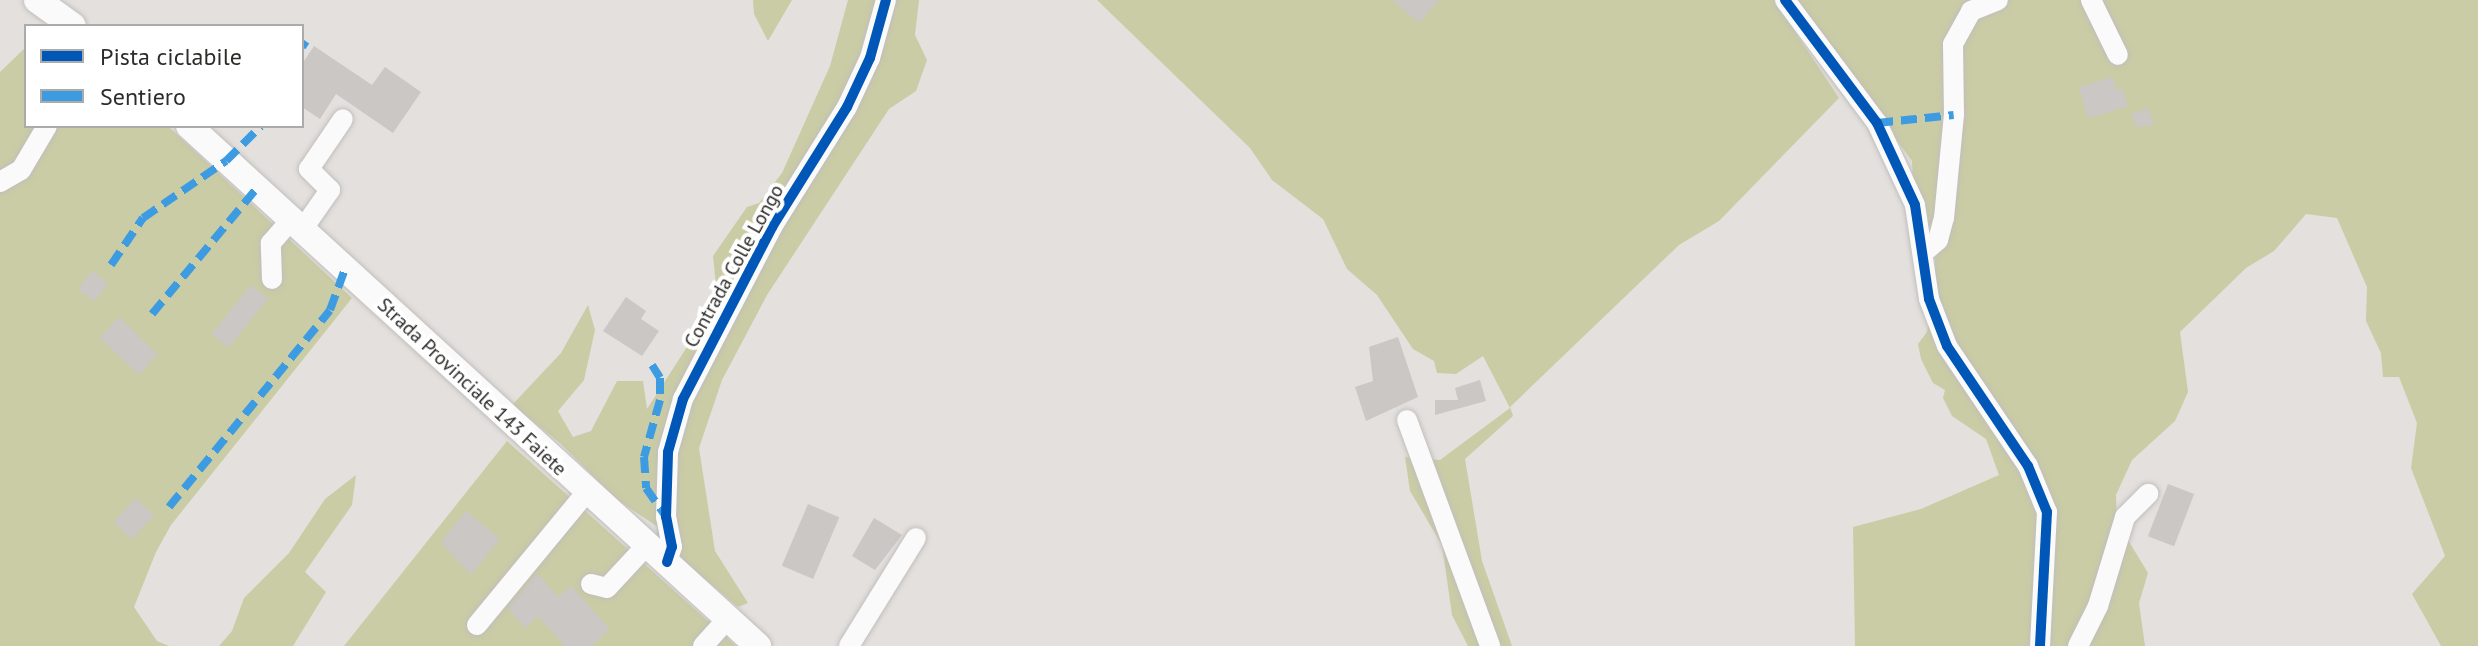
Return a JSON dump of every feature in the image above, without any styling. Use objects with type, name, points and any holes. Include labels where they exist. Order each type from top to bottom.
[{"type":"main road","points":[[37,0],[70,24]]},
{"type":"main road","name":"Strada Provinciale 143 Faiete","points":[[191,128],[586,493],[758,646]]},
{"type":"street","name":"Contrada Colle Longo","points":[[657,553],[672,547],[666,517],[668,452],[683,399],[772,227],[847,107],[870,58],[886,0]]},
{"type":"street","points":[[1785,0],[1877,123],[1915,205],[1929,299],[1947,346],[2028,466],[2047,512],[2040,646]]},
{"type":"street","points":[[1923,253],[1938,240],[1944,218],[1954,115],[1953,44],[1971,11],[1998,0]]},
{"type":"street","points":[[2091,0],[2118,55]]},
{"type":"street","points":[[272,279],[271,243],[296,225],[330,190],[309,169],[343,119]]},
{"type":"street","points":[[0,182],[21,170],[46,128]]},
{"type":"street","points":[[1407,420],[1490,646]]},
{"type":"street","points":[[477,625],[586,493]]},
{"type":"street","points":[[2078,646],[2098,606],[2125,517],[2148,494]]},
{"type":"street","points":[[849,646],[916,538]]},
{"type":"street","points":[[591,584],[607,588],[657,553]]},
{"type":"street","points":[[703,646],[728,618]]},
{"type":"green space","points":[[753,0],[792,0],[768,41],[754,14]]},
{"type":"green space","points":[[848,0],[919,0],[915,35],[927,60],[916,91],[889,109],[767,295],[722,380],[699,448],[715,551],[748,603],[738,607],[656,538],[658,527],[616,499],[560,443],[512,405],[561,353],[588,305],[595,330],[584,380],[558,411],[573,437],[591,431],[617,381],[643,381],[647,409],[707,316],[716,285],[713,256],[747,207],[759,203],[782,173],[830,66]]},
{"type":"green space","points":[[1097,0],[1774,0],[1839,98],[1719,221],[1679,245],[1510,407],[1513,416],[1465,459],[1482,561],[1512,646],[1468,646],[1452,615],[1442,545],[1410,491],[1405,457],[1440,460],[1510,408],[1483,356],[1456,374],[1437,373],[1434,361],[1413,349],[1377,295],[1347,269],[1323,219],[1272,180],[1250,148]]},
{"type":"green space","points":[[1795,0],[2478,0],[2478,646],[2441,646],[2412,594],[2445,556],[2411,468],[2417,423],[2399,377],[2383,377],[2381,353],[2366,321],[2367,287],[2337,218],[2306,214],[2274,251],[2246,268],[2180,332],[2188,392],[2175,421],[2132,460],[2116,495],[2117,522],[2148,573],[2139,603],[2145,646],[1855,646],[1853,527],[1921,509],[1999,475],[1986,439],[1952,416],[1943,398],[1945,390],[1933,383],[1921,359],[1918,344],[1927,332],[1936,288],[1935,257],[1943,242],[1928,231],[1913,184],[1912,161]]},
{"type":"green space","points":[[24,49],[24,128],[170,128],[352,298],[171,525],[156,552],[134,607],[157,641],[169,646],[0,646],[0,72]]},
{"type":"green space","points":[[507,441],[736,646],[344,646]]},
{"type":"green space","points":[[356,475],[352,505],[305,572],[326,592],[293,646],[219,646],[232,631],[244,598],[289,553],[325,499]]},
{"type":"building","points":[[1392,0],[1439,0],[1419,23]]},
{"type":"building","points":[[314,46],[372,85],[385,67],[421,92],[393,133],[336,94],[320,119],[304,108],[304,61]]},
{"type":"building","points":[[2112,77],[2116,90],[2122,88],[2128,106],[2088,118],[2079,87]]},
{"type":"building","points":[[2148,108],[2154,125],[2136,127],[2131,114]]},
{"type":"building","points":[[92,271],[108,283],[94,301],[78,289]]},
{"type":"building","points":[[251,285],[268,299],[228,348],[211,334]]},
{"type":"building","points":[[626,297],[646,311],[641,319],[659,331],[642,356],[603,331]]},
{"type":"building","points":[[119,317],[158,355],[138,375],[100,337]]},
{"type":"building","points":[[1398,337],[1418,397],[1366,421],[1355,387],[1373,381],[1369,347]]},
{"type":"building","points":[[1480,380],[1486,401],[1435,415],[1435,400],[1458,400],[1455,388]]},
{"type":"building","points":[[2168,484],[2194,494],[2174,546],[2148,536]]},
{"type":"building","points":[[136,498],[154,515],[132,539],[113,522]]},
{"type":"building","points":[[808,504],[839,517],[813,579],[782,566]]},
{"type":"building","points":[[466,511],[500,539],[471,575],[441,542]]},
{"type":"building","points":[[874,518],[902,535],[875,570],[852,556]]},
{"type":"building","points":[[537,573],[558,597],[571,586],[610,629],[591,646],[565,646],[538,616],[525,628],[508,608]]},
{"type":"marked path","points":[[1877,123],[1954,115]]},
{"type":"marked path","points":[[111,265],[143,218],[226,161],[259,128]]},
{"type":"marked path","points":[[152,314],[257,188]]},
{"type":"marked path","points":[[169,507],[330,310],[345,269]]},
{"type":"marked path","points":[[652,365],[660,378],[660,400],[644,457],[646,488],[666,517]]},
{"type":"cycle path","points":[[667,562],[672,547],[666,517],[668,452],[683,399],[772,227],[847,107],[870,58],[886,0]]},
{"type":"cycle path","points":[[1785,0],[1877,123],[1915,205],[1929,299],[1947,346],[2028,466],[2047,512],[2040,646]]}]
